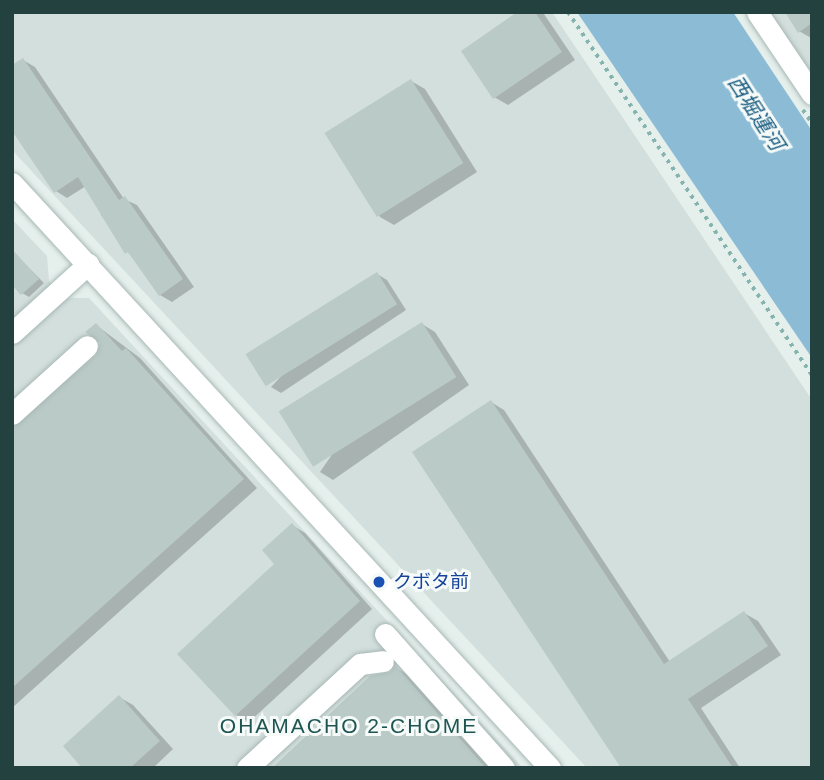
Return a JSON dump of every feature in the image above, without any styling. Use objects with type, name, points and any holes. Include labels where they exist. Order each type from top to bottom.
[{"type":"street","points":[[757,12],[812,94]]},
{"type":"street","points":[[12,183],[550,768]]},
{"type":"street","points":[[12,332],[88,264]]},
{"type":"street","points":[[12,414],[87,346]]},
{"type":"street","points":[[385,634],[504,768]]},
{"type":"street","points":[[247,768],[360,664],[383,661]]},
{"type":"path","points":[[568,12],[812,375]]},
{"type":"shaded area","points":[[12,12],[552,12],[812,400],[812,768],[587,768],[12,150]]},
{"type":"shaded area","points":[[769,12],[812,12],[812,76]]},
{"type":"shaded area","points":[[12,219],[47,256],[49,281],[64,298],[89,298],[523,768],[12,768]]},
{"type":"water","name":"西堀運河","points":[[577,12],[733,12],[812,131],[812,358]]},
{"type":"building","points":[[517,12],[535,12],[562,52],[493,99],[461,51]]},
{"type":"building","points":[[785,12],[812,12],[812,23],[798,33]]},
{"type":"building","points":[[23,58],[119,200],[125,196],[183,279],[159,296],[128,252],[125,254],[78,177],[54,193],[12,131],[12,65]]},
{"type":"building","points":[[411,79],[463,163],[377,217],[324,133]]},
{"type":"building","points":[[12,249],[39,279],[21,295],[12,285]]},
{"type":"building","points":[[377,272],[397,304],[266,386],[246,354]]},
{"type":"building","points":[[422,322],[456,377],[313,467],[279,412]]},
{"type":"building","points":[[96,323],[122,351],[126,348],[244,479],[12,688],[12,427],[96,355],[100,343],[85,332]]},
{"type":"building","points":[[491,400],[664,664],[744,611],[768,646],[688,699],[733,768],[621,768],[412,452]]},
{"type":"building","points":[[292,523],[360,601],[235,716],[177,654],[274,564],[262,550]]},
{"type":"building","points":[[395,665],[486,768],[272,768],[370,676],[390,672]]},
{"type":"building","points":[[119,695],[160,741],[130,768],[82,768],[63,746]]},
{"type":"place","name":"クボタ前","points":[[379,582]]},
{"type":"district","name":"OHAMACHO 2-CHOME","points":[[349,726]]}]
